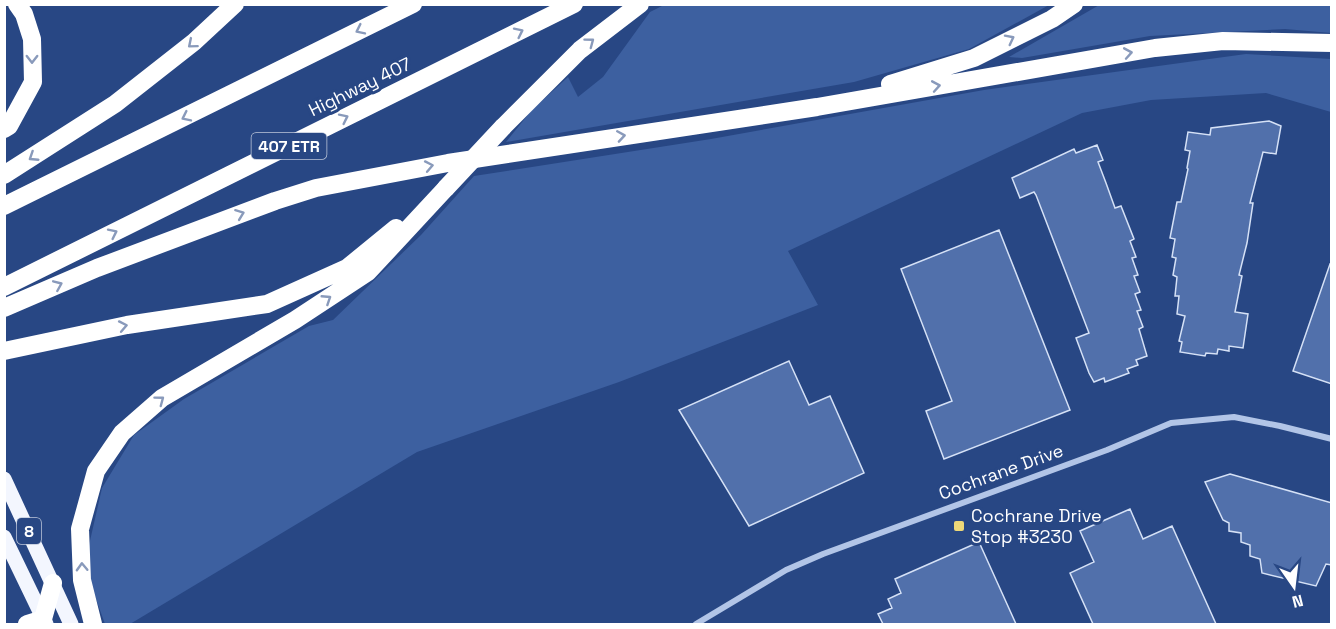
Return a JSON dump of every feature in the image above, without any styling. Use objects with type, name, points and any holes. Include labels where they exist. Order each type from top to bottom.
[{"type":"highway","points":[[4,129],[9,126],[33,82],[32,39],[24,14],[17,4]]},
{"type":"highway","points":[[4,175],[116,104],[194,42],[235,4]]},
{"type":"highway","points":[[4,206],[413,4]]},
{"type":"highway","name":"Highway 407","points":[[4,287],[574,4]]},
{"type":"highway","points":[[93,624],[82,580],[80,529],[96,471],[122,433],[162,398],[295,320],[368,272],[503,127],[580,50],[640,4]]},
{"type":"highway","points":[[817,106],[974,58],[1052,19],[1074,4]]},
{"type":"highway","points":[[4,308],[97,268],[275,201],[316,188],[448,163],[817,106],[1155,48],[1223,41],[1332,43]]},
{"type":"highway","points":[[4,351],[127,324],[267,304],[347,268],[446,188]]},
{"type":"highway","points":[[39,623],[53,582]]},
{"type":"main road","name":"8","points":[[4,479],[71,624]]},
{"type":"main road","name":"8","points":[[4,537],[39,623]]},
{"type":"street","name":"Cochrane Drive","points":[[696,624],[786,570],[823,554],[1107,450],[1171,423],[1234,417],[1332,439]]},
{"type":"shaded area","points":[[1101,4],[1331,5],[1331,33],[1285,29],[1150,36],[1022,58],[1009,57]]},
{"type":"shaded area","points":[[664,5],[1049,5],[969,49],[854,82],[506,142],[531,111],[568,77],[578,97],[603,77],[650,12]]},
{"type":"shaded area","points":[[1246,54],[1331,59],[1331,112],[1266,93],[1151,100],[1082,113],[788,251],[818,305],[619,382],[417,452],[130,624],[105,624],[88,577],[87,554],[102,488],[134,435],[184,399],[309,326],[333,320],[421,235],[474,176],[711,139],[984,90]]},
{"type":"building","points":[[1269,121],[1281,126],[1276,154],[1263,152],[1250,203],[1253,203],[1239,275],[1242,276],[1235,312],[1248,314],[1243,348],[1229,346],[1229,351],[1218,349],[1217,354],[1206,353],[1205,356],[1180,352],[1182,342],[1179,341],[1185,316],[1177,314],[1179,296],[1175,296],[1177,277],[1173,275],[1176,258],[1172,257],[1175,239],[1170,238],[1177,202],[1181,202],[1188,169],[1190,151],[1185,150],[1188,132],[1210,135],[1211,128]]},
{"type":"building","points":[[1097,145],[1103,160],[1098,162],[1115,208],[1121,206],[1134,239],[1130,241],[1136,257],[1132,258],[1138,275],[1134,276],[1140,292],[1135,294],[1141,310],[1137,311],[1143,327],[1139,329],[1147,356],[1136,360],[1138,365],[1127,369],[1129,373],[1105,382],[1104,378],[1094,382],[1076,338],[1089,333],[1036,195],[1034,192],[1020,198],[1012,178],[1074,149],[1076,153]]},
{"type":"building","points":[[999,230],[1070,410],[944,459],[926,411],[952,401],[901,269]]},
{"type":"building","points":[[1330,264],[1332,265],[1332,384],[1293,371]]},
{"type":"building","points":[[789,361],[809,405],[830,396],[864,473],[749,526],[679,410]]},
{"type":"building","points":[[1230,474],[1332,503],[1332,565],[1326,564],[1316,586],[1262,573],[1260,559],[1250,556],[1250,545],[1241,542],[1241,533],[1229,531],[1229,523],[1223,520],[1205,482]]},
{"type":"building","points":[[1130,509],[1143,539],[1172,526],[1216,624],[1093,624],[1070,573],[1094,562],[1080,531]]},
{"type":"building","points":[[979,542],[1016,624],[883,624],[878,614],[892,608],[888,599],[901,593],[895,579]]},
{"type":"place","name":"Cochrane Drive Stop #3230","points":[[959,526]]}]
